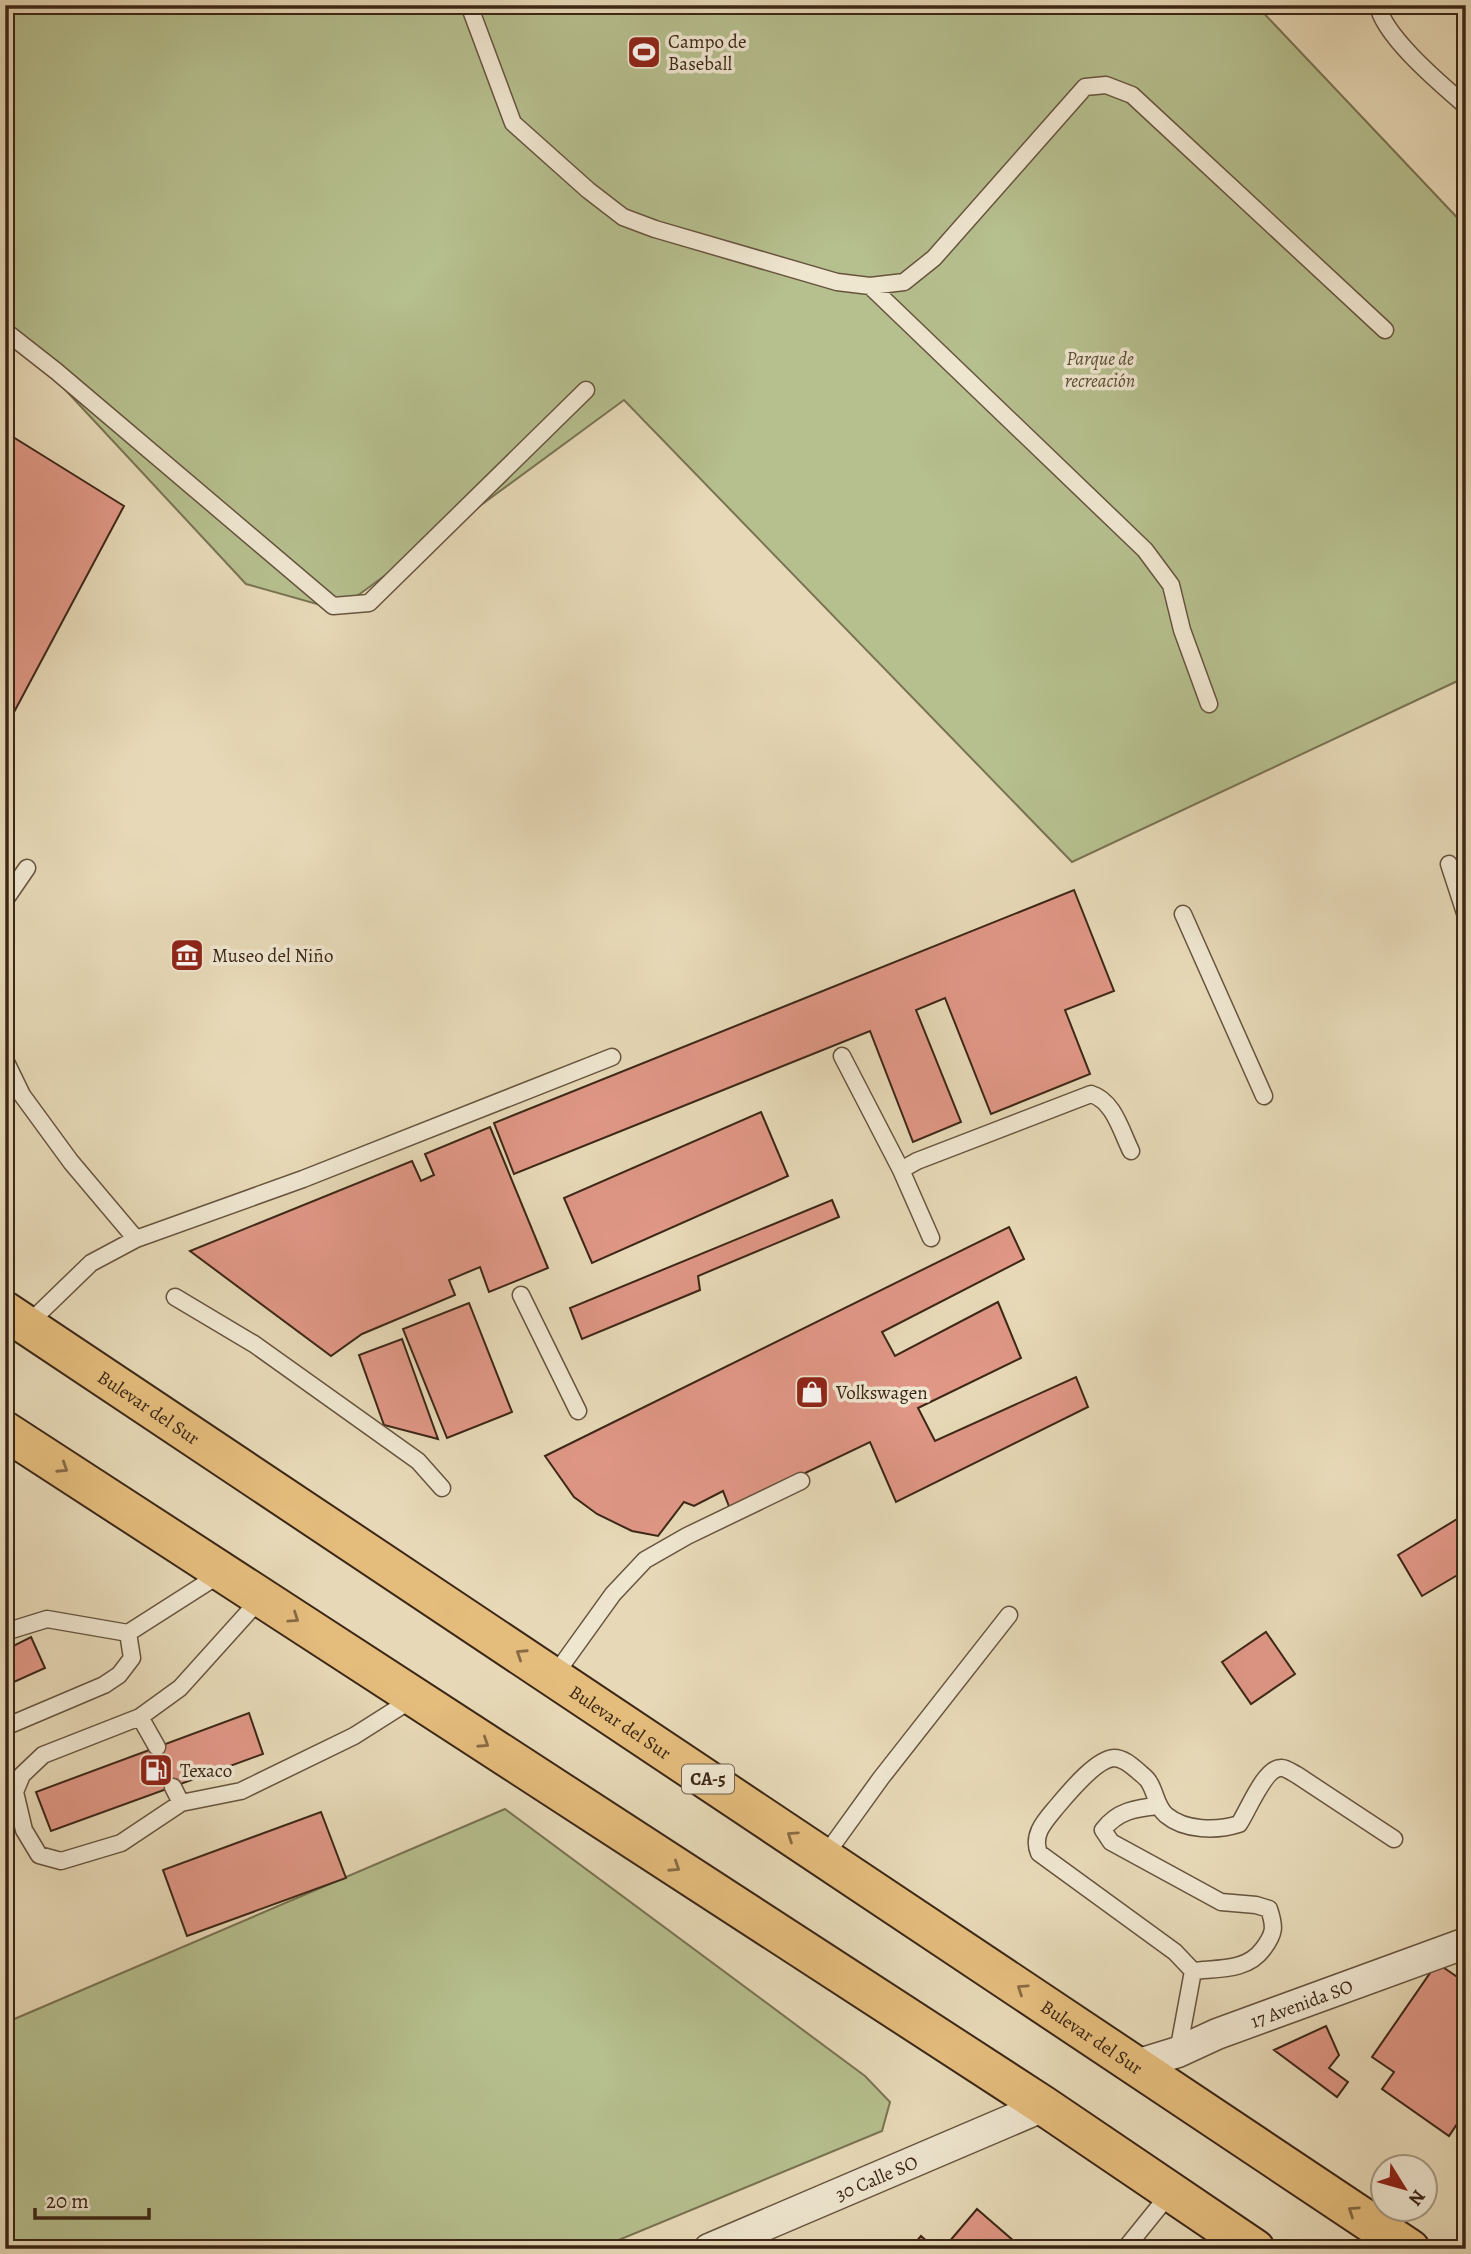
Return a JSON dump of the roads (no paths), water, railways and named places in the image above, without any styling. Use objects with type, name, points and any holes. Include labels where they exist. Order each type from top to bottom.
[{"type":"highway","name":"Bulevar del Sur","points":[[16,1318],[1410,2249]]},
{"type":"highway","points":[[5,1431],[1044,2106],[1255,2249]]},
{"type":"street","name":"17 Avenida SO","points":[[1136,2065],[1178,2052],[1217,2034],[1466,1943]]},
{"type":"street","name":"30 Calle SO","points":[[721,2247],[1044,2106]]},
{"type":"lane","points":[[469,5],[513,123],[588,190],[623,217],[655,229],[837,282],[870,286],[904,282],[934,258],[1086,87],[1106,85],[1132,95],[1385,330]]},
{"type":"lane","points":[[1378,5],[1380,15],[1416,61],[1466,106]]},
{"type":"lane","points":[[870,286],[1145,550],[1171,585],[1182,630],[1209,704]]},
{"type":"lane","points":[[5,331],[56,371],[333,607],[369,603],[586,390]]},
{"type":"lane","points":[[1449,864],[1466,916]]},
{"type":"lane","points":[[5,900],[27,868]]},
{"type":"lane","points":[[1183,914],[1264,1096]]},
{"type":"lane","points":[[842,1056],[901,1170],[931,1238]]},
{"type":"lane","points":[[16,1318],[91,1263],[136,1240],[303,1180],[612,1057]]},
{"type":"lane","points":[[5,1059],[22,1095],[71,1162],[136,1240]]},
{"type":"lane","points":[[901,1170],[917,1161],[1091,1094],[1102,1097],[1109,1105],[1131,1151]]},
{"type":"lane","points":[[521,1295],[579,1411]]},
{"type":"lane","points":[[175,1297],[254,1344],[418,1461],[442,1488]]},
{"type":"lane","points":[[554,1676],[613,1594],[645,1560],[687,1536],[801,1482]]},
{"type":"lane","points":[[5,1632],[47,1619],[128,1633],[224,1572]]},
{"type":"lane","points":[[262,1597],[180,1688],[140,1717],[43,1755],[22,1774],[15,1792],[24,1830],[39,1855],[61,1861],[121,1843],[181,1803],[241,1791],[354,1736],[414,1698]]},
{"type":"lane","points":[[824,1857],[881,1778],[1009,1615]]},
{"type":"lane","points":[[5,1727],[104,1685],[119,1675],[132,1658],[128,1633]]},
{"type":"lane","points":[[140,1717],[157,1747]]},
{"type":"lane","points":[[1193,1971],[1175,1952],[1038,1853],[1037,1837],[1043,1824],[1072,1788],[1108,1759],[1118,1758],[1149,1781],[1158,1806],[1182,1825],[1223,1829],[1239,1824],[1265,1777],[1272,1770],[1282,1768],[1297,1775],[1394,1839]]},
{"type":"lane","points":[[173,1787],[181,1803]]},
{"type":"lane","points":[[1158,1806],[1130,1809],[1109,1822],[1103,1830],[1111,1842],[1221,1902],[1269,1909],[1274,1925],[1271,1939],[1256,1958],[1245,1965],[1193,1971]]},
{"type":"lane","points":[[1178,2052],[1193,1971]]},
{"type":"lane","points":[[1125,2249],[1171,2192]]},
{"type":"place","name":"Campo de Baseball","points":[[644,52]]},
{"type":"place","name":"Museo del Niño","points":[[187,955]]},
{"type":"place","name":"Volkswagen","points":[[812,1392]]},
{"type":"place","name":"Texaco","points":[[156,1770]]},
{"type":"park label","name":"Parque de recreación","points":[[1100,369]]}]
